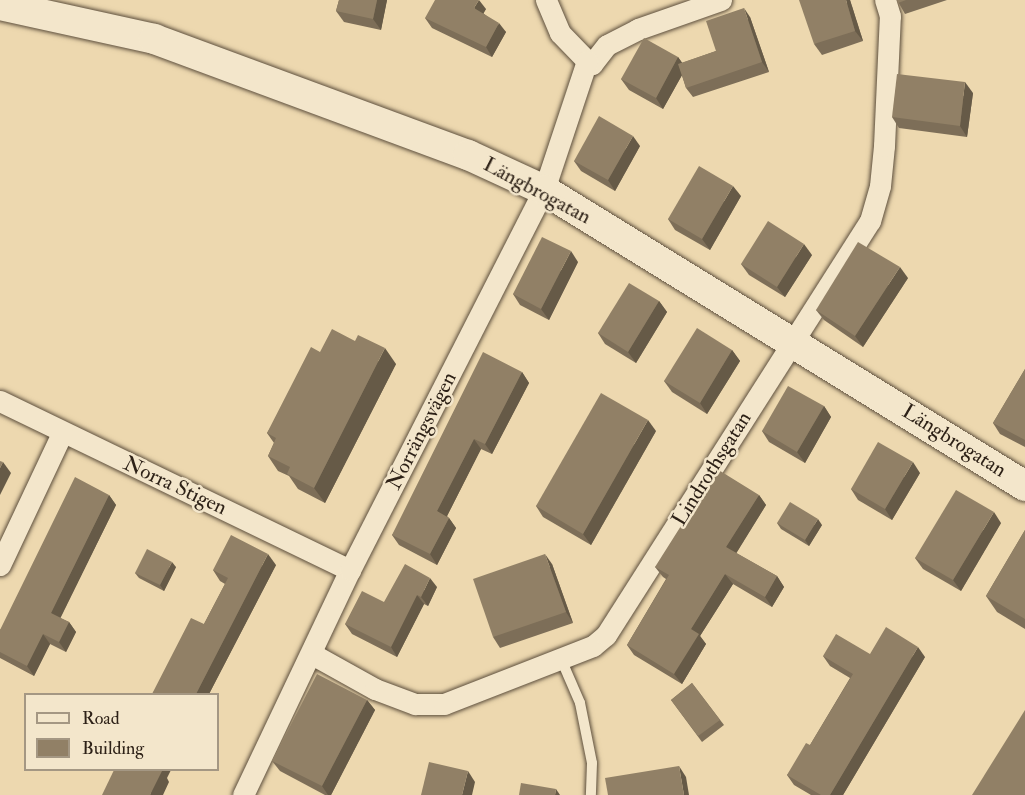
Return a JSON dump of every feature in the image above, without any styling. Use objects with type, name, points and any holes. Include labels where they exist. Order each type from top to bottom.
[{"type":"street","points":[[546,0],[560,33],[592,64],[607,45],[638,29],[721,0]]},
{"type":"street","name":"Lindrothsgatan","points":[[312,654],[375,689],[415,704],[444,704],[593,646],[606,635],[870,221],[880,186],[889,37],[885,0]]},
{"type":"street","name":"Längbrogatan","points":[[0,6],[154,39],[468,155],[544,190],[792,340],[1025,486]]},
{"type":"street","name":"Norrängsvägen","points":[[243,795],[350,570],[544,190],[587,61]]},
{"type":"street","name":"Norra Stigen","points":[[0,401],[62,433],[350,570]]},
{"type":"street","points":[[0,565],[62,433]]},
{"type":"lane","points":[[561,659],[580,704],[592,762],[591,795]]},
{"type":"building","points":[[339,0],[377,0],[373,19],[336,11]]},
{"type":"building","points":[[435,0],[479,0],[474,8],[499,23],[486,47],[425,18]]},
{"type":"building","points":[[799,0],[846,0],[855,31],[814,44]]},
{"type":"building","points":[[744,8],[762,62],[686,88],[678,64],[716,51],[706,21]]},
{"type":"building","points":[[644,38],[678,57],[656,98],[621,79]]},
{"type":"building","points":[[897,74],[965,82],[960,126],[892,117]]},
{"type":"building","points":[[599,116],[633,136],[608,180],[574,161]]},
{"type":"building","points":[[699,166],[733,186],[702,239],[668,219]]},
{"type":"building","points":[[768,221],[804,244],[777,287],[741,264]]},
{"type":"building","points":[[542,237],[571,251],[541,309],[513,294]]},
{"type":"building","points":[[858,242],[900,267],[855,336],[816,310]]},
{"type":"building","points":[[629,283],[659,301],[628,352],[598,333]]},
{"type":"building","points":[[697,328],[732,350],[700,403],[664,381]]},
{"type":"building","points":[[332,329],[355,341],[358,335],[385,348],[314,488],[287,474],[290,467],[268,456],[276,438],[267,433],[311,347],[320,352]]},
{"type":"building","points":[[483,352],[522,372],[485,444],[474,439],[437,511],[449,518],[430,554],[392,535]]},
{"type":"building","points":[[1025,369],[1025,440],[993,423]]},
{"type":"building","points":[[788,386],[824,406],[797,452],[762,431]]},
{"type":"building","points":[[601,393],[648,420],[583,534],[536,506]]},
{"type":"building","points":[[878,442],[913,462],[885,509],[851,489]]},
{"type":"building","points":[[717,469],[759,495],[726,547],[777,576],[765,597],[725,574],[691,629],[699,634],[674,674],[627,645],[669,575],[655,567]]},
{"type":"building","points":[[75,477],[109,495],[51,613],[69,622],[59,642],[43,634],[27,666],[0,652],[0,630]]},
{"type":"building","points":[[956,490],[994,512],[953,580],[915,558]]},
{"type":"building","points":[[790,502],[818,519],[805,540],[777,523]]},
{"type":"building","points":[[1025,530],[1025,619],[986,596]]},
{"type":"building","points":[[231,535],[268,554],[197,693],[153,693],[191,618],[204,624],[228,578],[213,570]]},
{"type":"building","points":[[147,549],[172,562],[160,585],[135,573]]},
{"type":"building","points":[[545,554],[566,612],[493,637],[473,579]]},
{"type":"building","points":[[405,564],[430,578],[421,597],[417,595],[391,647],[345,624],[362,591],[384,602]]},
{"type":"building","points":[[886,627],[918,647],[830,795],[821,795],[787,775],[806,743],[810,745],[853,674],[823,656],[836,634],[870,654]]},
{"type":"building","points":[[317,674],[367,700],[322,786],[272,761]]},
{"type":"building","points":[[692,683],[720,720],[698,736],[671,700]]},
{"type":"building","points":[[1025,710],[1025,795],[972,795]]},
{"type":"building","points":[[429,762],[468,771],[462,795],[421,795]]},
{"type":"building","points":[[679,766],[684,795],[608,795],[605,778]]},
{"type":"building","points":[[114,771],[162,771],[150,795],[102,795]]},
{"type":"building","points":[[521,783],[556,789],[555,795],[519,795]]}]
